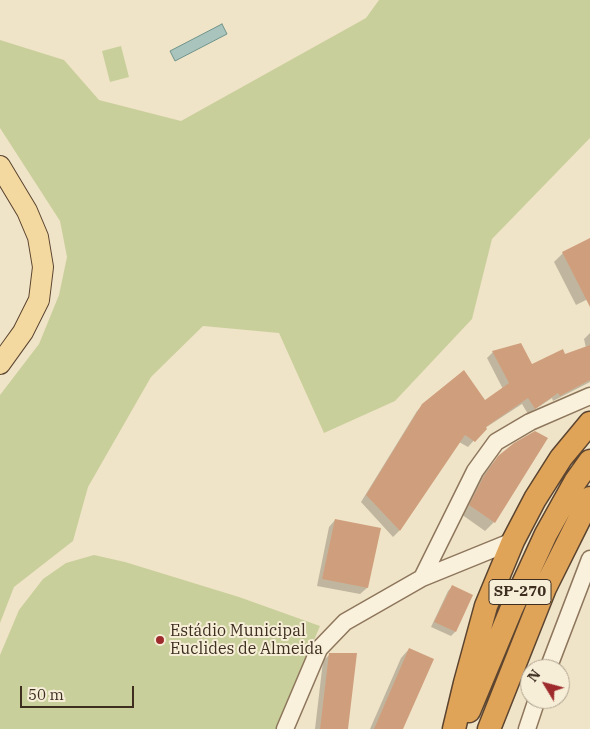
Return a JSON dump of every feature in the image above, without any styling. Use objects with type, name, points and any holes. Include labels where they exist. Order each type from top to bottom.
[{"type":"highway","points":[[454,729],[486,606],[513,541],[535,499],[561,458],[590,424]]},
{"type":"highway","name":"SP-270","points":[[462,729],[511,610],[546,534],[574,482],[590,460]]},
{"type":"highway","name":"SP-270","points":[[489,729],[546,588],[590,498]]},
{"type":"main road","points":[[0,166],[31,220],[38,237],[44,267],[39,300],[23,332],[0,364]]},
{"type":"street","points":[[422,578],[475,471],[496,442],[530,422],[590,396]]},
{"type":"street","points":[[284,729],[319,649],[346,622],[422,578],[513,541]]},
{"type":"street","points":[[552,659],[590,559]]},
{"type":"street","points":[[527,729],[534,709]]},
{"type":"green space","points":[[379,0],[590,0],[590,138],[492,239],[472,319],[395,401],[324,433],[279,333],[203,326],[151,377],[88,487],[73,541],[14,587],[0,623],[0,395],[39,344],[59,295],[67,257],[60,221],[0,128],[0,40],[64,60],[99,100],[181,121],[366,18]]},
{"type":"green space","points":[[121,46],[129,77],[110,82],[102,51]]},
{"type":"green space","name":"Estádio Municipal Euclides de Almeida","points":[[94,555],[125,562],[239,597],[320,626],[277,729],[0,729],[0,655],[19,610],[43,579],[66,563]]},
{"type":"water","points":[[222,24],[227,34],[175,61],[170,51]]},
{"type":"building","points":[[590,238],[590,307],[562,252]]},
{"type":"building","points":[[521,343],[532,364],[563,349],[565,354],[590,345],[590,380],[560,396],[558,393],[535,409],[528,398],[486,427],[487,429],[475,442],[465,435],[400,531],[366,495],[422,404],[464,370],[485,400],[509,383],[492,351]]},
{"type":"building","points":[[535,431],[548,438],[495,523],[469,505],[484,476],[498,456],[514,443]]},
{"type":"building","points":[[335,519],[381,528],[368,588],[322,579]]},
{"type":"building","points":[[452,585],[473,595],[456,632],[434,622]]},
{"type":"building","points":[[409,648],[434,659],[403,729],[374,729]]},
{"type":"building","points":[[329,653],[357,653],[348,729],[320,729]]},
{"type":"place","name":"Estádio Municipal Euclides de Almeida","points":[[160,640]]}]
